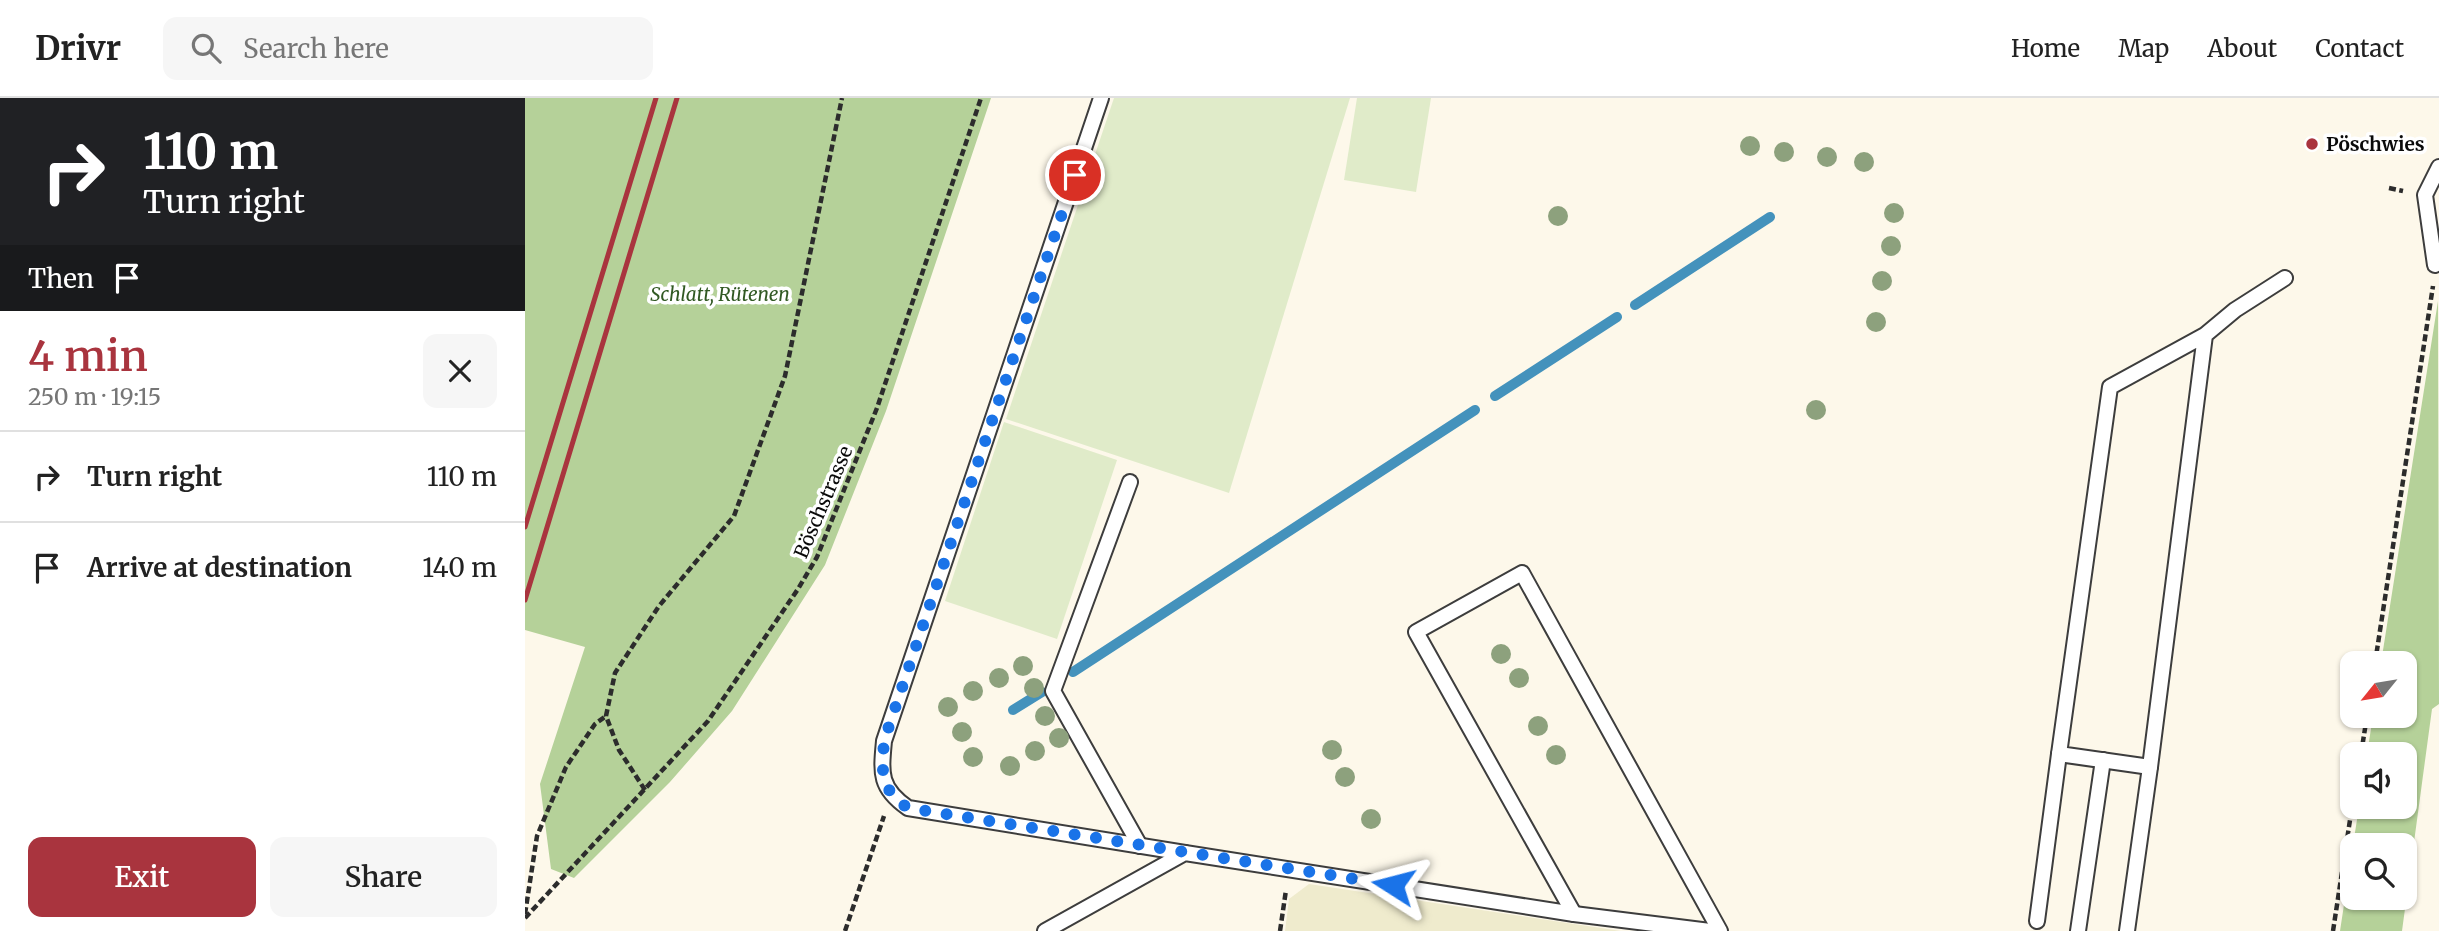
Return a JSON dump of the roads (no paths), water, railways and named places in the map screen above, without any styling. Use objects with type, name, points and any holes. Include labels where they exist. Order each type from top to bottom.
[{"type":"lane","points":[[1101,98],[884,741],[882,768],[890,796],[908,808],[1574,914],[1676,929],[1710,931]]},
{"type":"lane","points":[[2435,265],[2424,195],[2439,167]]},
{"type":"lane","points":[[2037,921],[2110,387],[2205,335],[2235,310],[2285,278]]},
{"type":"lane","points":[[2127,931],[2205,335]]},
{"type":"lane","points":[[1130,482],[1053,691],[1140,846]]},
{"type":"lane","points":[[1574,914],[1416,632],[1522,573],[1720,931]]},
{"type":"lane","points":[[2059,754],[2150,767]]},
{"type":"lane","points":[[2078,931],[2103,760]]},
{"type":"lane","points":[[1045,931],[1185,853]]},
{"type":"waterway","points":[[1635,305],[1770,217]]},
{"type":"waterway","points":[[1495,396],[1617,317]]},
{"type":"waterway","points":[[1073,672],[1475,410]]},
{"type":"waterway","points":[[1013,710],[1042,692]]},
{"type":"railway","points":[[525,527],[656,98]]},
{"type":"railway","points":[[525,600],[677,98]]},
{"type":"place","name":"Pöschwies","points":[[2312,144]]},
{"type":"park label","name":"Schlatt, Rütenen","points":[[720,294]]}]
